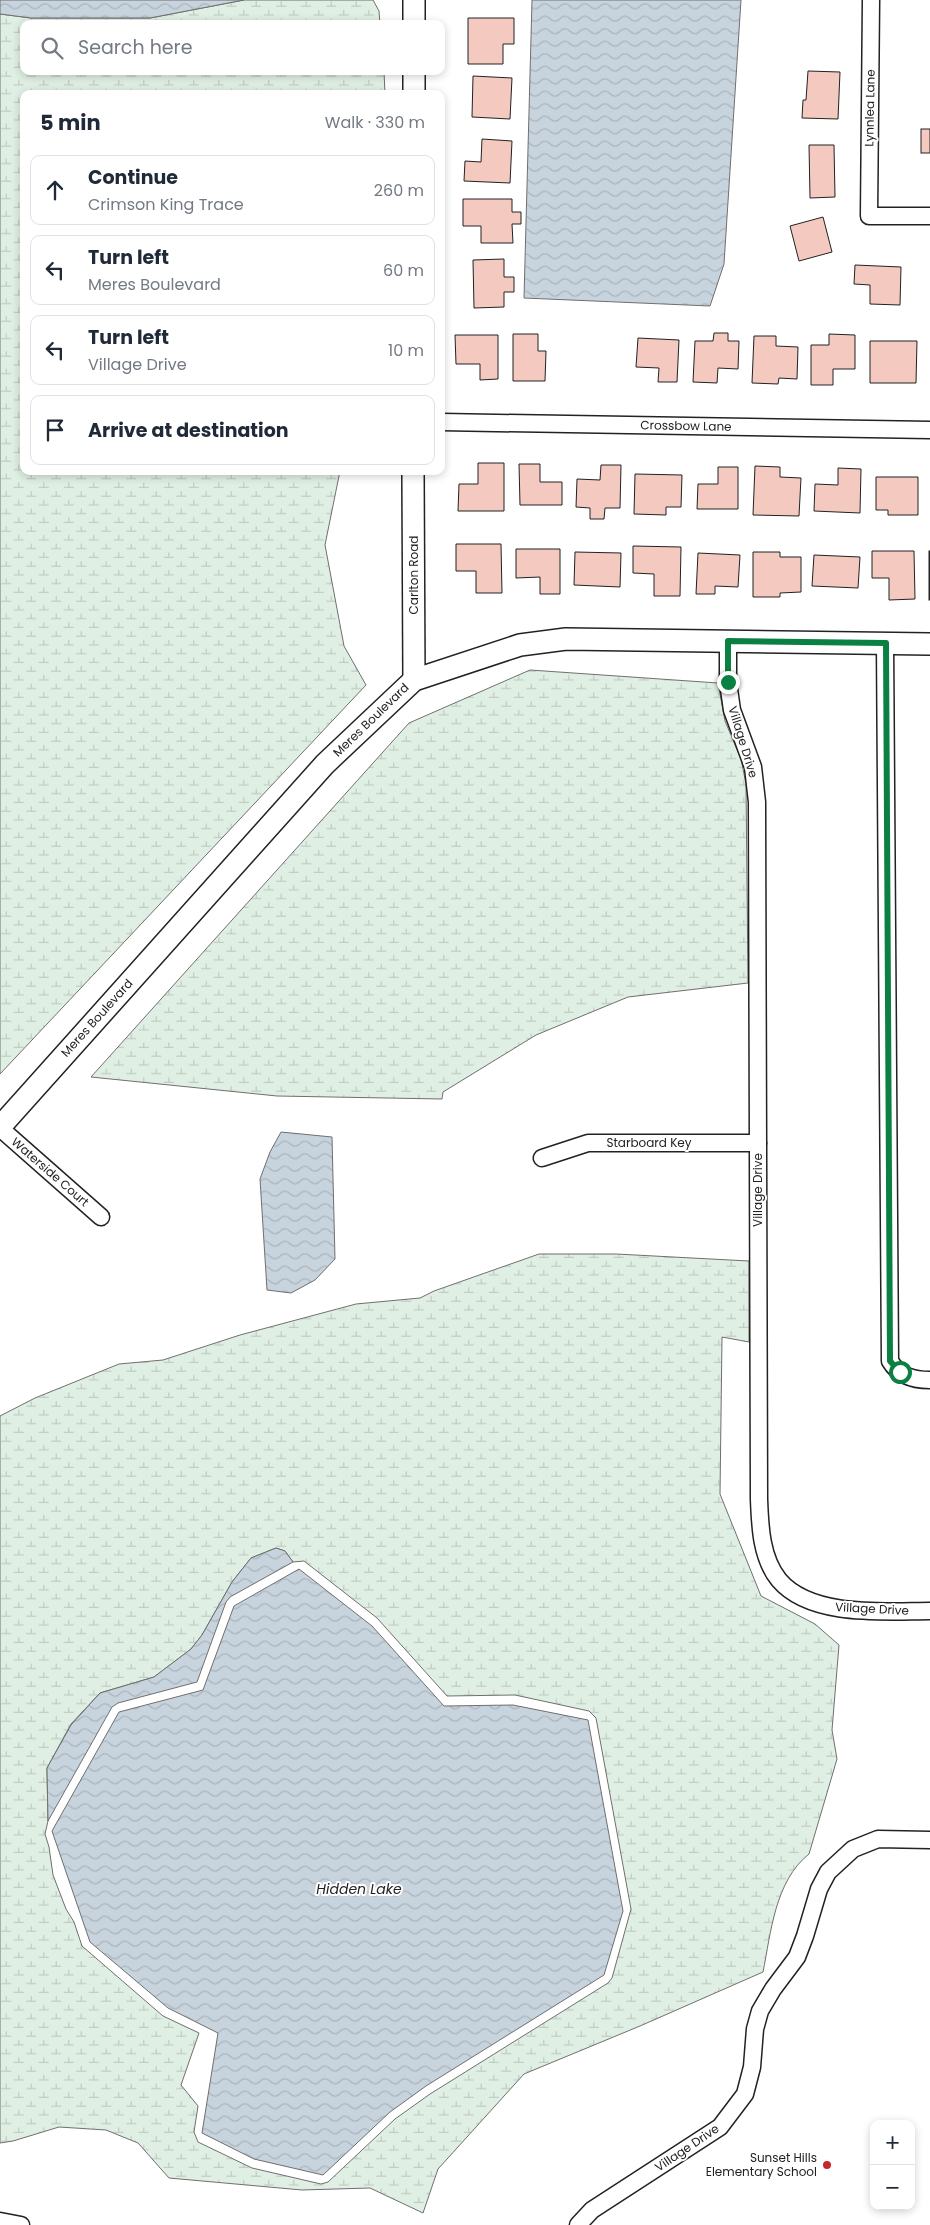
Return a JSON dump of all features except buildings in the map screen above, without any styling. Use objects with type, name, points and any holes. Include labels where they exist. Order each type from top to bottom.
[{"type":"street","points":[[414,0],[414,20]]},
{"type":"street","name":"Lynnlea Lane","points":[[871,0],[869,216],[930,216]]},
{"type":"street","points":[[414,75],[414,90]]},
{"type":"street","name":"Crossbow Lane","points":[[445,422],[930,430]]},
{"type":"street","name":"Carlton Road","points":[[413,475],[414,680]]},
{"type":"street","name":"Meres Boulevard","points":[[0,1127],[325,764],[414,680],[496,652],[566,639],[930,644]]},
{"type":"street","name":"Village Drive","points":[[728,641],[728,682],[732,710],[753,767],[758,802],[759,1506],[761,1532],[767,1557],[780,1582],[794,1592],[818,1604],[854,1610],[930,1611]]},
{"type":"street","points":[[886,643],[890,1361],[893,1367],[907,1377],[930,1380]]},
{"type":"street","name":"Waterside Court","points":[[0,1127],[101,1217]]},
{"type":"street","name":"Starboard Key","points":[[542,1158],[588,1143],[758,1143]]},
{"type":"street","name":"Village Drive","points":[[578,2225],[592,2210],[720,2127],[734,2111],[748,2086],[752,2067],[755,2029],[760,2011],[773,1989],[797,1957],[818,1889],[822,1880],[835,1864],[854,1849],[878,1839],[930,1840]]},
{"type":"street","points":[[0,2221],[21,2225]]},
{"type":"green space","points":[[244,0],[373,0],[379,11],[380,20],[20,20],[20,75],[384,75],[385,90],[20,90],[20,475],[339,475],[325,545],[344,646],[366,685],[0,1074],[0,14],[31,18],[150,18]]},
{"type":"green space","points":[[530,670],[718,683],[725,721],[741,759],[746,784],[748,983],[628,997],[536,1035],[443,1092],[442,1099],[277,1096],[91,1077],[409,723]]},
{"type":"green space","points":[[539,1254],[616,1254],[749,1261],[749,1342],[722,1337],[720,1494],[761,1596],[815,1624],[839,1645],[832,1730],[837,1759],[809,1854],[789,1878],[776,1908],[763,1972],[524,2074],[438,2169],[423,2213],[370,2188],[302,2190],[169,2178],[138,2143],[106,2130],[59,2127],[0,2143],[0,1416],[35,1398],[119,1364],[163,1360],[240,1335],[356,1304],[420,1298],[434,1291]],"holes":[[[276,1548],[285,1551],[293,1562],[304,1561],[377,1618],[447,1696],[515,1695],[589,1711],[596,1718],[631,1909],[612,1978],[608,1983],[430,2094],[395,2119],[328,2182],[321,2184],[252,2168],[198,2142],[194,2132],[198,2106],[181,2085],[199,2033],[163,2016],[82,1946],[74,1922],[66,1909],[53,1875],[45,1834],[48,1821],[47,1768],[71,1724],[100,1693],[154,1677],[191,1649],[202,1635],[232,1582],[251,1558]]]},
{"type":"water","points":[[0,0],[244,0],[150,18],[31,18],[0,14]]},
{"type":"water","points":[[532,0],[741,0],[724,264],[710,306],[524,298]]},
{"type":"water","points":[[281,1132],[332,1137],[335,1259],[315,1280],[291,1293],[267,1290],[260,1179],[270,1152]]},
{"type":"water","points":[[276,1548],[285,1551],[293,1562],[230,1597],[226,1602],[197,1682],[118,1703],[112,1707],[48,1821],[47,1768],[71,1725],[100,1693],[154,1677],[191,1649],[202,1635],[232,1582],[251,1558]]},
{"type":"water","name":"Hidden Lake","points":[[299,1569],[372,1626],[444,1706],[513,1705],[588,1720],[623,1911],[604,1975],[426,2086],[390,2112],[323,2175],[254,2159],[202,2133],[218,2033],[168,2008],[90,1942],[52,1831],[119,1712],[203,1690],[234,1606]]},
{"type":"place","name":"Sunset Hills Elementary School","points":[[827,2165]]},
{"type":"route","points":[[728,682],[728,641],[886,643],[890,1361],[893,1367],[900,1372]]}]
